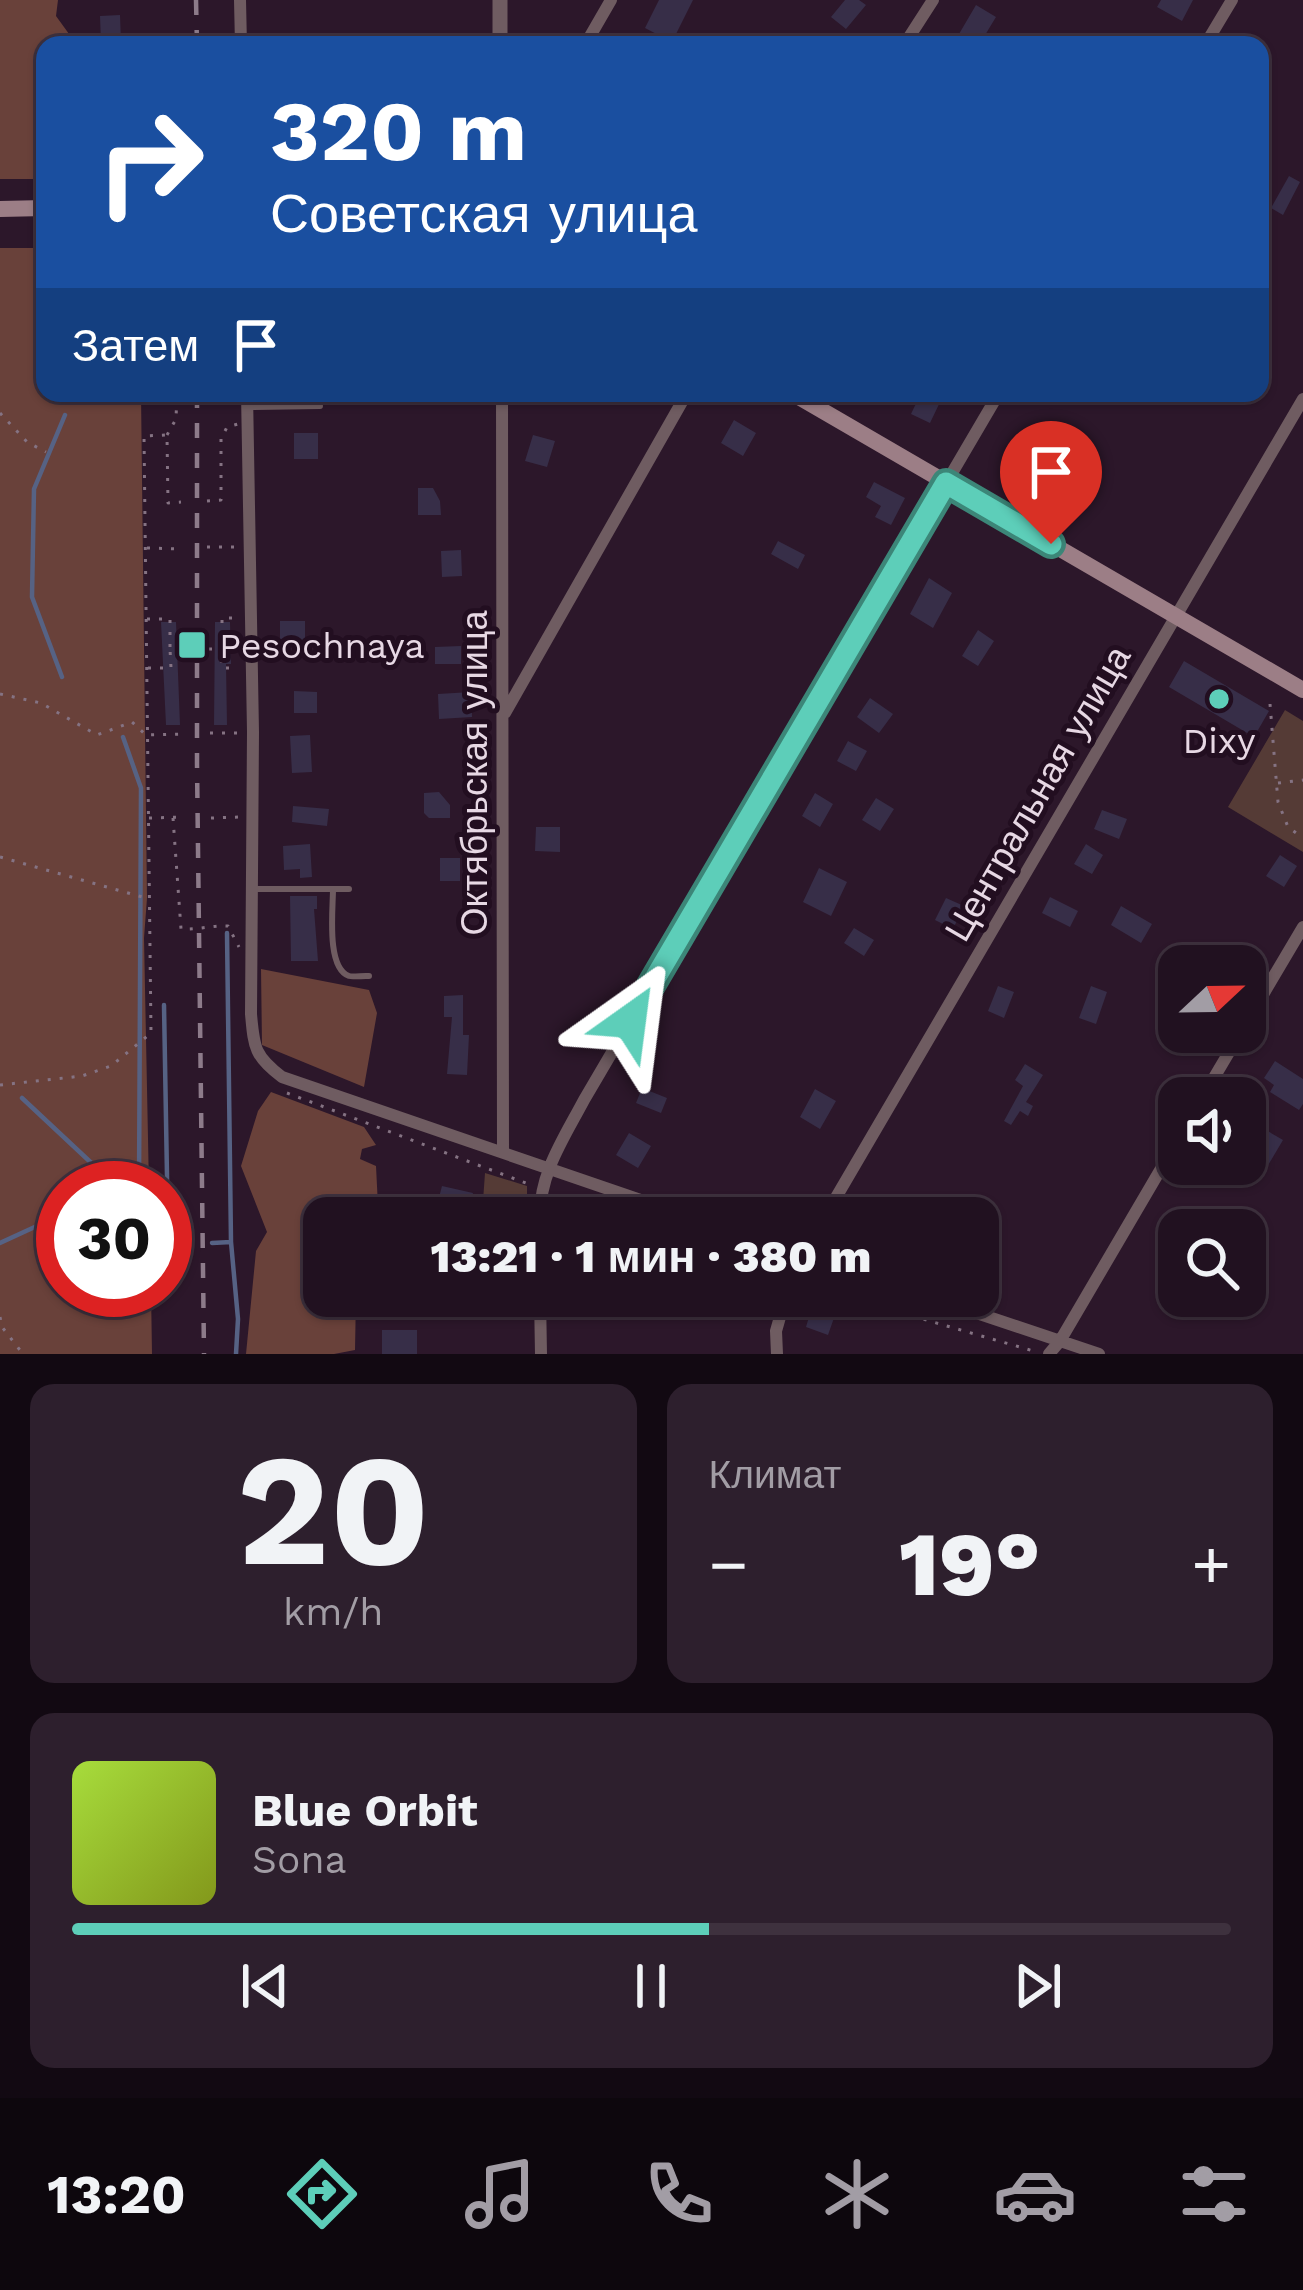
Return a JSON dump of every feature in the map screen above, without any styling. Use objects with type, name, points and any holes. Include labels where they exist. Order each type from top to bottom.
[{"type":"main road","points":[[0,209],[36,208]]},
{"type":"main road","points":[[807,402],[1303,690]]},
{"type":"street","points":[[240,0],[241,36]]},
{"type":"street","points":[[500,0],[500,36]]},
{"type":"street","points":[[590,36],[611,0]]},
{"type":"street","points":[[910,36],[933,0]]},
{"type":"street","points":[[1210,36],[1232,0]]},
{"type":"street","name":"Центральная улица","points":[[836,1197],[1303,399]]},
{"type":"street","name":"Октябрьская улица","points":[[502,402],[503,1152]]},
{"type":"street","points":[[504,714],[682,402]]},
{"type":"street","points":[[539,1194],[584,1100],[994,402]]},
{"type":"street","points":[[247,407],[254,1048],[264,1064],[282,1077],[631,1197]]},
{"type":"street","points":[[1266,990],[1303,927]]},
{"type":"street","points":[[1046,1354],[1060,1341],[1158,1174]]},
{"type":"street","points":[[540,1317],[541,1354]]},
{"type":"street","points":[[777,1354],[780,1317]]},
{"type":"street","points":[[989,1317],[1099,1354]]},
{"type":"lane","points":[[247,407],[320,406]]},
{"type":"lane","points":[[253,889],[349,889]]},
{"type":"lane","points":[[332,889],[333,957],[342,972],[369,976]]},
{"type":"path","points":[[177,402],[176,419],[167,436],[167,502],[181,502]]},
{"type":"path","points":[[207,501],[221,500],[220,439],[247,407]]},
{"type":"path","points":[[0,413],[27,442],[46,452]]},
{"type":"path","points":[[0,1085],[82,1076],[111,1066],[151,1033],[144,436],[167,436]]},
{"type":"path","points":[[207,548],[250,547]]},
{"type":"path","points":[[145,548],[181,548]]},
{"type":"path","points":[[251,617],[222,618],[222,668],[251,668]]},
{"type":"path","points":[[146,619],[170,619],[171,668],[146,668]]},
{"type":"path","points":[[170,649],[182,649]]},
{"type":"path","points":[[209,649],[222,649]]},
{"type":"path","points":[[0,694],[40,704],[97,735],[132,722],[146,734],[183,734]]},
{"type":"path","points":[[1270,704],[1281,815],[1303,838]]},
{"type":"path","points":[[210,733],[253,732]]},
{"type":"path","points":[[1276,783],[1303,779]]},
{"type":"path","points":[[211,818],[252,817]]},
{"type":"path","points":[[147,818],[183,818]]},
{"type":"path","points":[[173,818],[181,929],[228,926],[253,975]]},
{"type":"path","points":[[0,856],[147,898]]},
{"type":"path","points":[[290,1094],[529,1182],[548,1197]]},
{"type":"path","points":[[0,1317],[22,1354]]},
{"type":"path","points":[[916,1317],[1046,1354]]},
{"type":"shaded area","points":[[0,0],[58,0],[56,16],[70,36],[36,36],[36,179],[0,179]]},
{"type":"shaded area","points":[[0,248],[36,248],[36,402],[141,402],[148,1161],[36,1161],[36,1317],[151,1317],[152,1354],[0,1354]]},
{"type":"shaded area","points":[[1285,710],[1303,721],[1303,852],[1228,807]]},
{"type":"shaded area","points":[[261,969],[369,990],[377,1013],[364,1087],[262,1045]]},
{"type":"shaded area","points":[[271,1092],[364,1127],[376,1145],[362,1149],[360,1159],[376,1166],[378,1197],[303,1197],[303,1317],[356,1317],[355,1350],[246,1354],[256,1251],[267,1232],[241,1166],[258,1111]]},
{"type":"shaded area","points":[[485,1173],[527,1186],[527,1197],[483,1197]]},
{"type":"building","points":[[659,0],[693,0],[675,36],[660,36],[645,28]]},
{"type":"building","points":[[845,0],[866,5],[846,29],[831,17]]},
{"type":"building","points":[[1161,0],[1193,0],[1182,21],[1157,7]]},
{"type":"building","points":[[976,5],[996,17],[984,36],[959,34]]},
{"type":"building","points":[[120,15],[121,36],[101,36],[100,16]]},
{"type":"building","points":[[1289,176],[1300,182],[1283,215],[1271,208]]},
{"type":"building","points":[[917,402],[940,402],[930,423],[911,414]]},
{"type":"building","points":[[734,420],[756,433],[743,456],[721,443]]},
{"type":"building","points":[[294,433],[318,433],[318,459],[294,459]]},
{"type":"building","points":[[533,435],[555,441],[547,467],[525,461]]},
{"type":"building","points":[[1053,436],[1077,452],[1060,477],[1036,461]]},
{"type":"building","points":[[874,482],[905,498],[891,525],[875,517],[881,506],[866,497]]},
{"type":"building","points":[[418,488],[433,488],[441,515],[418,515]]},
{"type":"building","points":[[778,541],[805,555],[798,569],[771,554]]},
{"type":"building","points":[[461,550],[462,576],[442,577],[441,551]]},
{"type":"building","points":[[929,578],[952,593],[933,628],[910,614]]},
{"type":"building","points":[[280,621],[305,621],[305,643],[280,644]]},
{"type":"building","points":[[161,622],[176,622],[180,725],[166,725]]},
{"type":"building","points":[[215,622],[230,622],[227,725],[214,725]]},
{"type":"building","points":[[978,630],[994,641],[978,666],[962,656]]},
{"type":"building","points":[[461,646],[461,664],[435,664],[435,647]]},
{"type":"building","name":"Dixy","points":[[1184,661],[1269,711],[1254,737],[1169,687]]},
{"type":"building","points":[[294,691],[317,692],[317,713],[294,713]]},
{"type":"building","points":[[471,692],[472,717],[439,719],[438,694]]},
{"type":"building","points":[[870,698],[893,714],[879,733],[857,717]]},
{"type":"building","points":[[310,735],[312,772],[292,773],[290,736]]},
{"type":"building","points":[[848,741],[867,751],[856,771],[837,761]]},
{"type":"building","points":[[439,792],[450,805],[450,818],[429,818],[424,813],[424,793]]},
{"type":"building","points":[[815,793],[833,804],[820,827],[802,816]]},
{"type":"building","points":[[876,798],[894,809],[880,831],[862,820]]},
{"type":"building","points":[[293,806],[329,809],[327,826],[292,822]]},
{"type":"building","points":[[1102,810],[1127,819],[1119,839],[1094,829]]},
{"type":"building","points":[[536,827],[560,827],[560,852],[535,851]]},
{"type":"building","points":[[310,844],[312,877],[300,878],[300,869],[284,870],[283,846]]},
{"type":"building","points":[[1086,844],[1103,855],[1092,874],[1074,864]]},
{"type":"building","points":[[1280,855],[1297,866],[1284,887],[1266,876]]},
{"type":"building","points":[[440,858],[460,858],[460,881],[440,881]]},
{"type":"building","points":[[819,868],[847,882],[831,916],[803,902]]},
{"type":"building","points":[[290,896],[317,896],[318,961],[291,961]]},
{"type":"building","points":[[1050,897],[1078,911],[1070,927],[1042,913]]},
{"type":"building","points":[[946,898],[964,906],[953,929],[935,920]]},
{"type":"building","points":[[1121,906],[1152,924],[1141,943],[1111,925]]},
{"type":"building","points":[[854,928],[874,940],[864,956],[844,943]]},
{"type":"building","points":[[998,986],[1014,992],[1004,1018],[988,1011]]},
{"type":"building","points":[[1091,986],[1107,992],[1096,1024],[1079,1018]]},
{"type":"building","points":[[463,995],[463,1035],[469,1035],[467,1075],[447,1074],[452,1017],[444,1017],[444,996]]},
{"type":"building","points":[[1275,1061],[1303,1079],[1299,1110],[1270,1092],[1274,1085],[1265,1077]]},
{"type":"building","points":[[1025,1064],[1043,1075],[1026,1102],[1033,1106],[1028,1116],[1020,1111],[1011,1125],[1004,1121],[1023,1086],[1015,1080]]},
{"type":"building","points":[[642,1088],[667,1098],[661,1113],[636,1103]]},
{"type":"building","points":[[815,1089],[836,1101],[820,1129],[800,1117]]},
{"type":"building","points":[[1266,1130],[1283,1140],[1266,1166]]},
{"type":"building","points":[[629,1133],[651,1146],[638,1168],[616,1155]]},
{"type":"building","points":[[442,1186],[473,1193],[472,1197],[439,1197]]},
{"type":"building","points":[[809,1317],[834,1317],[828,1335],[806,1327]]},
{"type":"building","points":[[382,1330],[417,1330],[417,1354],[382,1354]]},
{"type":"waterway","points":[[62,677],[32,597],[34,489],[65,415]]},
{"type":"waterway","points":[[123,737],[141,788],[139,1161]]},
{"type":"waterway","points":[[227,933],[236,1354]]},
{"type":"waterway","points":[[164,1005],[167,1161]]},
{"type":"waterway","points":[[22,1098],[89,1161]]},
{"type":"waterway","points":[[0,1243],[36,1226]]},
{"type":"waterway","points":[[212,1243],[231,1242]]},
{"type":"railway","points":[[196,0],[197,36]]},
{"type":"railway","points":[[197,402],[204,1354]]},
{"type":"place","name":"Pesochnaya","points":[[192,645]]},
{"type":"place","name":"Dixy","points":[[1219,699]]},
{"type":"route","points":[[630,1021],[946,483],[1051,544]]}]
